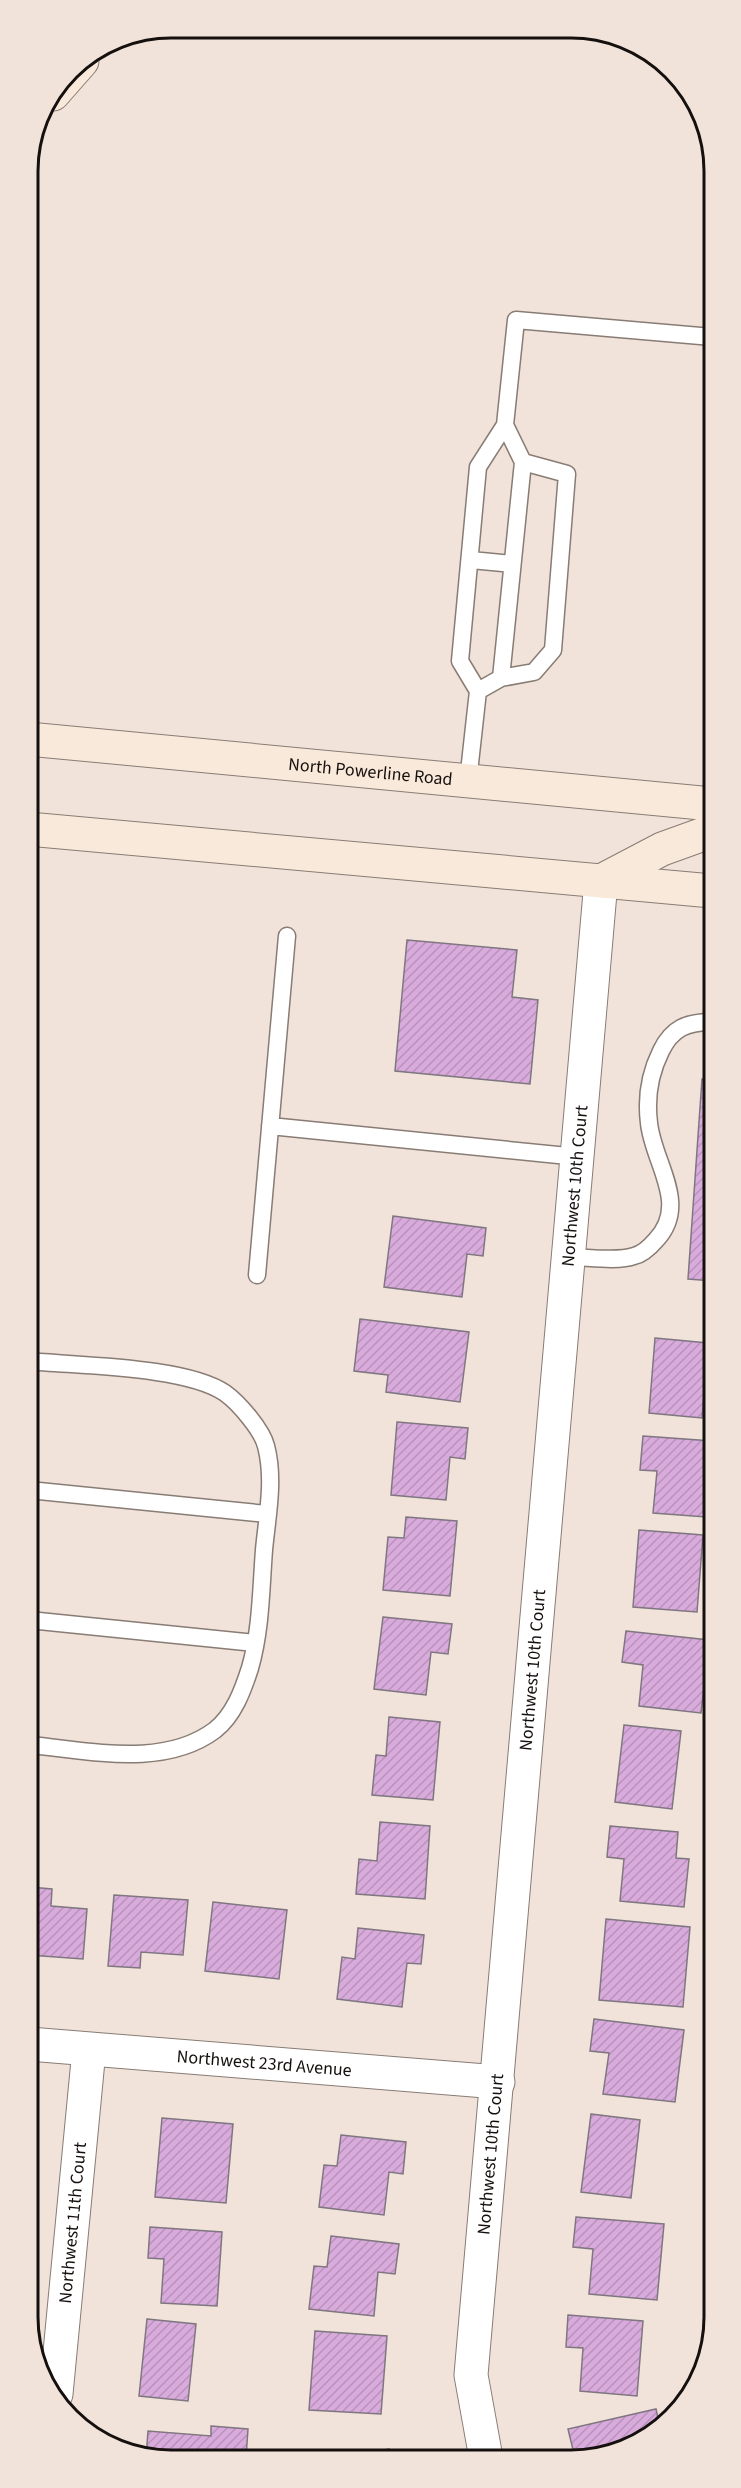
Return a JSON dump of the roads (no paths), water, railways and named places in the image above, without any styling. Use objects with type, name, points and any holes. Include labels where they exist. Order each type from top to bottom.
[{"type":"main road","name":"North Powerline Road","points":[[38,740],[704,803]]},
{"type":"main road","points":[[38,829],[704,890]]},
{"type":"main road","points":[[601,881],[662,849],[704,834]]},
{"type":"street","name":"Northwest 10th Court","points":[[485,2450],[471,2375],[601,881]]},
{"type":"street","name":"Northwest 23rd Avenue","points":[[38,2045],[498,2082]]},
{"type":"street","name":"Northwest 11th Court","points":[[57,2386],[89,2050]]},
{"type":"lane","points":[[468,781],[478,691],[460,661],[478,467],[505,425],[516,320],[704,336]]},
{"type":"lane","points":[[501,678],[523,462],[505,425]]},
{"type":"lane","points":[[478,691],[501,678],[534,672],[553,650],[567,474],[523,462]]},
{"type":"lane","points":[[471,560],[512,564]]},
{"type":"lane","points":[[257,1275],[287,936]]},
{"type":"lane","points":[[570,1257],[634,1257],[648,1248],[664,1232],[670,1213],[669,1190],[648,1123],[651,1077],[665,1043],[676,1029],[693,1023],[704,1022]]},
{"type":"lane","points":[[270,1126],[578,1157]]},
{"type":"lane","points":[[38,1362],[182,1376],[224,1393],[255,1425],[266,1444],[271,1470],[255,1643],[250,1667],[230,1714],[214,1731],[175,1749],[155,1754],[132,1755],[38,1746]]},
{"type":"lane","points":[[38,1491],[267,1514]]},
{"type":"lane","points":[[38,1621],[255,1643]]}]
